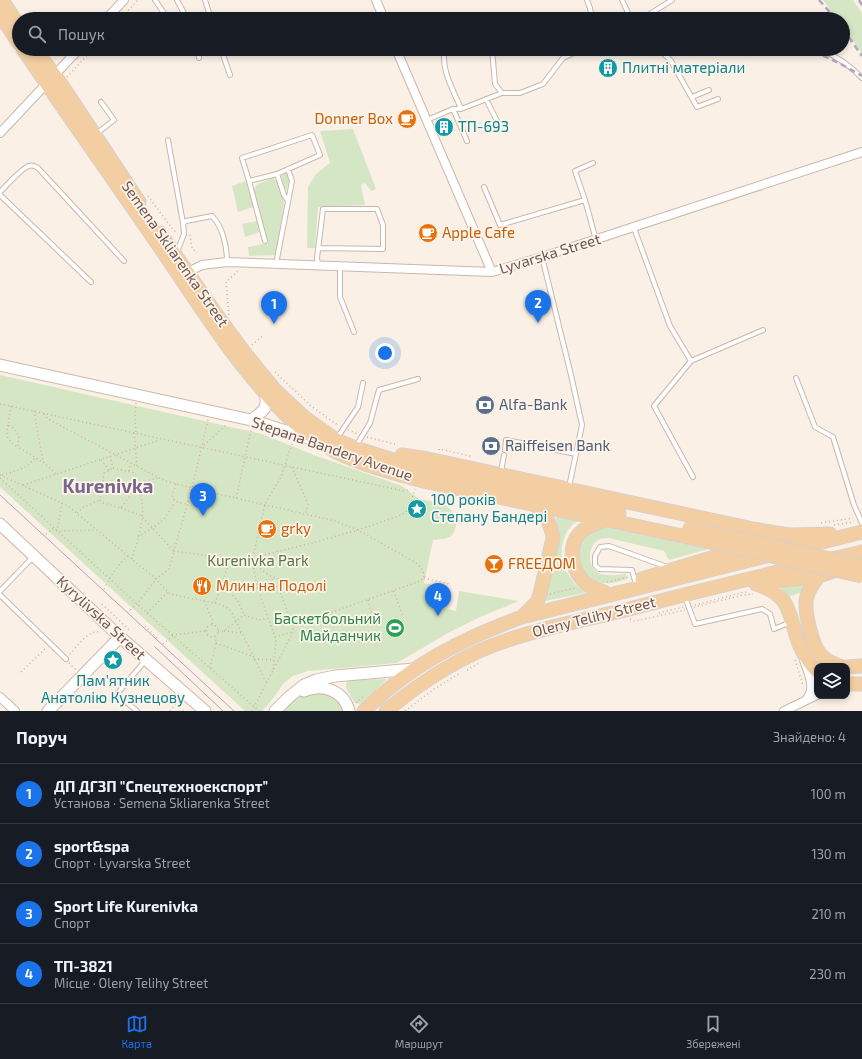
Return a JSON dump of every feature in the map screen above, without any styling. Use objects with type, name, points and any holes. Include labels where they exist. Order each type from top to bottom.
[{"type":"main road","points":[[2,0],[12,15]]},
{"type":"main road","points":[[0,15],[12,33]]},
{"type":"main road","name":"Semena Skliarenka Street","points":[[29,56],[51,80],[94,135],[176,255],[184,274],[244,352],[276,390],[304,417],[336,440]]},
{"type":"main road","name":"Semena Skliarenka Street","points":[[39,56],[51,80],[184,274],[236,357],[286,416],[319,442]]},
{"type":"main road","name":"Stepana Bandery Avenue","points":[[0,366],[134,399],[251,424],[319,442],[354,459],[388,471],[423,480],[607,519],[688,532]]},
{"type":"main road","points":[[251,424],[265,409],[267,400],[265,393]]},
{"type":"main road","name":"Stepana Bandery Avenue","points":[[336,440],[390,460],[688,532]]},
{"type":"main road","points":[[355,448],[428,459],[753,529],[789,535],[862,532]]},
{"type":"main road","points":[[522,617],[537,602],[553,538],[552,529],[548,520],[542,511],[534,504]]},
{"type":"main road","points":[[603,587],[587,585],[578,574],[572,561],[573,545],[579,533],[589,526],[607,519]]},
{"type":"main road","name":"Kyrylivska Street","points":[[1,527],[120,637],[205,711]]},
{"type":"main road","points":[[688,532],[862,566]]},
{"type":"main road","points":[[688,532],[862,576]]},
{"type":"main road","name":"Oleny Telihy Street","points":[[364,711],[414,669],[443,651],[473,636],[522,617],[862,532]]},
{"type":"main road","points":[[569,606],[603,587],[632,579],[718,556],[830,534]]},
{"type":"main road","name":"Oleny Telihy Street","points":[[386,711],[422,683],[446,668],[470,655],[502,642],[534,632],[687,603],[819,562],[862,552]]},
{"type":"main road","points":[[755,590],[819,576],[862,561]]},
{"type":"main road","points":[[819,576],[813,583],[807,596],[807,614],[816,647],[820,654],[832,663]]},
{"type":"main road","points":[[687,603],[767,588],[780,597],[787,605],[800,646],[810,664],[814,668]]},
{"type":"main road","points":[[48,711],[120,637]]},
{"type":"main road","points":[[850,667],[862,666]]},
{"type":"main road","points":[[275,711],[304,685],[316,680],[335,676],[414,669]]},
{"type":"main road","points":[[850,684],[862,684]]},
{"type":"main road","points":[[289,697],[308,689],[322,687],[334,692],[344,700],[349,711]]},
{"type":"street","points":[[113,12],[124,0]]},
{"type":"street","points":[[376,0],[381,12]]},
{"type":"street","points":[[0,133],[73,56]]},
{"type":"street","points":[[399,56],[492,272]]},
{"type":"street","name":"Lyvarska Street","points":[[184,274],[202,265],[230,266],[276,264],[492,272],[542,258],[862,152]]},
{"type":"street","points":[[800,646],[812,685],[810,696],[806,700]]},
{"type":"street","points":[[850,686],[862,684]]},
{"type":"street","points":[[784,711],[814,696]]},
{"type":"street","points":[[1,699],[15,711]]},
{"type":"lane","points":[[155,0],[163,12]]},
{"type":"lane","points":[[177,0],[183,12]]},
{"type":"lane","points":[[205,0],[209,12]]},
{"type":"lane","points":[[587,0],[591,12]]},
{"type":"lane","points":[[622,0],[628,12]]},
{"type":"lane","points":[[653,12],[672,0]]},
{"type":"lane","points":[[223,56],[230,75]]},
{"type":"lane","points":[[443,56],[446,71],[461,109]]},
{"type":"lane","points":[[493,56],[495,84],[502,93]]},
{"type":"lane","points":[[427,120],[453,109],[461,109],[502,93],[520,93],[543,84],[563,58],[567,56]]},
{"type":"lane","points":[[666,56],[671,61],[697,107],[718,100]]},
{"type":"lane","points":[[836,56],[856,71],[862,78]]},
{"type":"lane","points":[[692,97],[709,90]]},
{"type":"lane","points":[[486,99],[497,121]]},
{"type":"lane","points":[[94,135],[114,120],[101,102]]},
{"type":"lane","points":[[453,109],[467,141]]},
{"type":"lane","points":[[249,181],[277,174],[320,155],[312,135],[242,158],[265,241]]},
{"type":"lane","points":[[168,140],[184,234],[176,255]]},
{"type":"lane","points":[[593,163],[575,170],[586,200],[596,240]]},
{"type":"lane","points":[[90,282],[0,194],[25,168],[31,165],[38,168],[124,261]]},
{"type":"lane","points":[[276,264],[292,181],[288,169]]},
{"type":"lane","points":[[277,174],[284,196],[288,201]]},
{"type":"lane","points":[[484,187],[500,225],[586,200]]},
{"type":"lane","points":[[318,266],[319,248],[323,209],[377,209],[383,225],[383,249],[319,248]]},
{"type":"lane","points":[[183,223],[186,221],[212,216],[218,222],[230,266]]},
{"type":"lane","points":[[634,228],[670,326],[690,361]]},
{"type":"lane","points":[[542,258],[582,425],[568,489]]},
{"type":"lane","points":[[340,266],[340,297],[354,332]]},
{"type":"lane","points":[[693,478],[654,406],[690,361],[763,330]]},
{"type":"lane","points":[[796,378],[815,427],[833,437],[854,505],[862,523]]},
{"type":"lane","points":[[355,448],[370,422],[379,390],[418,379]]},
{"type":"lane","points":[[336,440],[358,407],[363,383]]},
{"type":"lane","points":[[501,475],[506,440],[576,454]]},
{"type":"lane","points":[[632,579],[632,570],[599,569],[595,565],[595,556],[600,547],[609,546],[665,565],[672,569]]},
{"type":"lane","points":[[0,591],[34,556]]},
{"type":"lane","points":[[0,595],[66,660]]},
{"type":"lane","points":[[687,603],[695,624],[762,609],[770,614],[774,629],[793,621]]},
{"type":"lane","points":[[136,711],[117,694],[146,660]]},
{"type":"path","points":[[127,12],[138,0]]},
{"type":"path","points":[[69,81],[67,77],[86,56]]},
{"type":"path","points":[[148,196],[174,231],[184,234],[190,233],[192,248],[197,253]]},
{"type":"path","points":[[224,310],[229,316],[226,282],[239,269],[230,266]]},
{"type":"path","points":[[248,342],[251,346],[264,335]]},
{"type":"path","points":[[271,368],[311,406],[335,423],[363,436],[400,446]]},
{"type":"path","points":[[134,399],[135,448],[138,467]]},
{"type":"path","points":[[0,404],[404,491],[416,487],[410,506],[406,512],[399,516],[312,544],[252,558],[202,555],[174,551],[140,515],[103,503],[100,500]]},
{"type":"path","points":[[11,406],[7,436],[9,441],[43,462],[56,474]]},
{"type":"path","points":[[34,411],[43,462]]},
{"type":"path","points":[[44,414],[48,419],[159,478],[192,488],[335,521],[358,530],[418,564],[423,569],[424,578]]},
{"type":"path","points":[[128,612],[137,604],[156,579],[169,569],[192,488],[208,419]]},
{"type":"path","points":[[201,448],[228,423]]},
{"type":"path","points":[[236,498],[251,424]]},
{"type":"path","points":[[8,425],[17,431],[19,436],[18,447]]},
{"type":"path","points":[[24,485],[161,439]]},
{"type":"path","points":[[272,672],[276,642],[257,587],[252,558],[265,504],[286,466],[292,444]]},
{"type":"path","points":[[438,452],[439,449],[470,456],[469,460]]},
{"type":"path","points":[[110,456],[112,468]]},
{"type":"path","points":[[1,475],[27,466],[35,457]]},
{"type":"path","points":[[100,460],[109,470]]},
{"type":"path","points":[[129,472],[130,463]]},
{"type":"path","points":[[291,467],[308,504],[306,514]]},
{"type":"path","points":[[100,500],[104,473],[112,468],[135,473],[141,496],[143,518],[132,559]]},
{"type":"path","points":[[1,475],[62,503],[77,513],[156,579],[170,594],[226,607],[231,611],[243,633],[266,682]]},
{"type":"path","points":[[0,478],[109,579],[259,711]]},
{"type":"path","points":[[121,508],[137,484],[159,478]]},
{"type":"path","points":[[175,502],[172,495],[176,484]]},
{"type":"path","points":[[77,513],[84,507],[100,500]]},
{"type":"path","points":[[175,502],[187,504]]},
{"type":"path","points":[[138,537],[164,519],[175,502]]},
{"type":"path","points":[[57,531],[62,503]]},
{"type":"path","points":[[46,534],[54,528]]},
{"type":"path","points":[[57,531],[97,530]]},
{"type":"path","points":[[104,589],[118,564],[128,556]]},
{"type":"path","points":[[215,604],[231,557]]},
{"type":"path","points":[[253,563],[270,576],[282,580]]},
{"type":"path","points":[[252,711],[293,632],[293,626],[288,617],[280,592],[270,576]]},
{"type":"path","points":[[293,626],[394,591],[424,578],[449,584]]},
{"type":"path","points":[[603,587],[618,580],[632,579]]},
{"type":"path","points":[[222,583],[238,601],[244,615],[259,620],[267,618]]},
{"type":"path","points":[[546,595],[578,587]]},
{"type":"path","points":[[630,619],[635,621],[687,603],[743,595],[755,590]]},
{"type":"path","points":[[394,591],[402,617]]},
{"type":"path","points":[[148,613],[168,592]]},
{"type":"path","points":[[368,600],[375,625]]},
{"type":"path","points":[[204,601],[213,621],[212,625]]},
{"type":"path","points":[[102,604],[129,630]]},
{"type":"path","points":[[224,631],[244,615]]},
{"type":"path","points":[[270,626],[288,617]]},
{"type":"path","points":[[212,625],[216,626],[218,631]]},
{"type":"path","points":[[206,631],[208,626],[212,625]]},
{"type":"path","points":[[145,626],[159,640]]},
{"type":"path","points":[[77,672],[66,660],[90,634],[96,631],[101,632]]},
{"type":"path","points":[[164,644],[173,636],[206,631]]},
{"type":"path","points":[[206,631],[209,636],[215,636]]},
{"type":"path","points":[[218,631],[243,633]]},
{"type":"path","points":[[210,668],[216,643],[215,636],[218,631]]},
{"type":"path","points":[[275,637],[293,632]]},
{"type":"path","points":[[216,643],[253,656]]},
{"type":"path","points":[[22,672],[43,653]]},
{"type":"path","points":[[254,659],[274,660]]},
{"type":"path","points":[[795,660],[803,687]]},
{"type":"path","points":[[405,711],[434,689],[461,672],[481,663]]},
{"type":"path","points":[[170,711],[177,702]]},
{"type":"green space","points":[[823,0],[853,0],[862,13],[862,54],[850,37],[850,12],[832,12]]},
{"type":"green space","points":[[353,129],[376,189],[371,191],[365,183],[361,185],[365,205],[318,207],[315,248],[307,248],[308,187],[316,174],[330,163],[320,131]]},
{"type":"green space","points":[[287,173],[289,184],[286,191],[282,175]]},
{"type":"green space","points":[[272,178],[278,181],[284,203],[276,255],[249,256],[248,247],[268,243],[254,190],[256,185]]},
{"type":"green space","points":[[246,181],[253,207],[238,212],[232,186]]},
{"type":"green space","points":[[257,221],[260,232],[245,237],[242,224]]},
{"type":"green space","name":"Kurenivka Park","points":[[0,375],[262,434],[314,455],[402,486],[419,499],[437,502],[446,506],[456,516],[454,532],[450,537],[433,540],[424,583],[442,587],[439,607],[456,611],[459,591],[519,601],[480,617],[448,633],[397,663],[308,671],[293,676],[284,683],[262,711],[245,711],[0,487]]},
{"type":"green space","points":[[551,513],[581,520],[576,522],[568,530],[563,541],[562,557],[568,575],[580,588],[590,592],[545,601],[559,532],[556,518]]},
{"type":"green space","points":[[604,527],[708,549],[669,560],[664,551],[609,538],[601,539],[594,544],[590,552],[590,561],[594,569],[603,575],[626,574],[628,579],[612,583],[603,583],[595,581],[583,571],[579,562],[579,546],[587,534]]},
{"type":"green space","points":[[801,583],[803,588],[802,592],[788,597],[781,589],[781,586]]},
{"type":"green space","points":[[387,679],[361,704],[354,702],[346,688],[348,680]]},
{"type":"green space","points":[[320,690],[337,697],[344,711],[283,711],[299,696]]},
{"type":"tram line","points":[[0,495],[234,711]]},
{"type":"tram line","points":[[155,647],[223,711]]},
{"type":"railway","points":[[819,0],[830,12]]},
{"type":"railway","points":[[859,0],[862,5]]},
{"type":"railway","points":[[850,39],[862,56]]},
{"type":"railway","points":[[824,56],[862,76]]},
{"type":"place","name":"Плитні матеріали","points":[[608,68]]},
{"type":"place","name":"Donner Box","points":[[407,119]]},
{"type":"place","name":"ТП-693","points":[[444,127]]},
{"type":"place","name":"Apple Cafe","points":[[428,233]]},
{"type":"place","name":"sport&spa","points":[[538,323]]},
{"type":"place","name":"ДП ДГЗП \"Спецтехноекспорт\"","points":[[274,324]]},
{"type":"place","name":"Alfa-Bank","points":[[485,405]]},
{"type":"place","name":"Raiffeisen Bank","points":[[491,446]]},
{"type":"place","name":"100 років Степану Бандері","points":[[417,509]]},
{"type":"place","name":"Sport Life Kurenivka","points":[[203,516]]},
{"type":"place","name":"grky","points":[[267,529]]},
{"type":"place","name":"FREEДОМ","points":[[494,564]]},
{"type":"place","name":"Млин на Подолі","points":[[202,586]]},
{"type":"place","name":"ТП-3821","points":[[438,616]]},
{"type":"place","name":"Баскетбольний Майданчик","points":[[395,628]]},
{"type":"place","name":"Пам'ятник Анатолію Кузнецову","points":[[113,660]]},
{"type":"district","name":"Kurenivka","points":[[108,486]]}]
